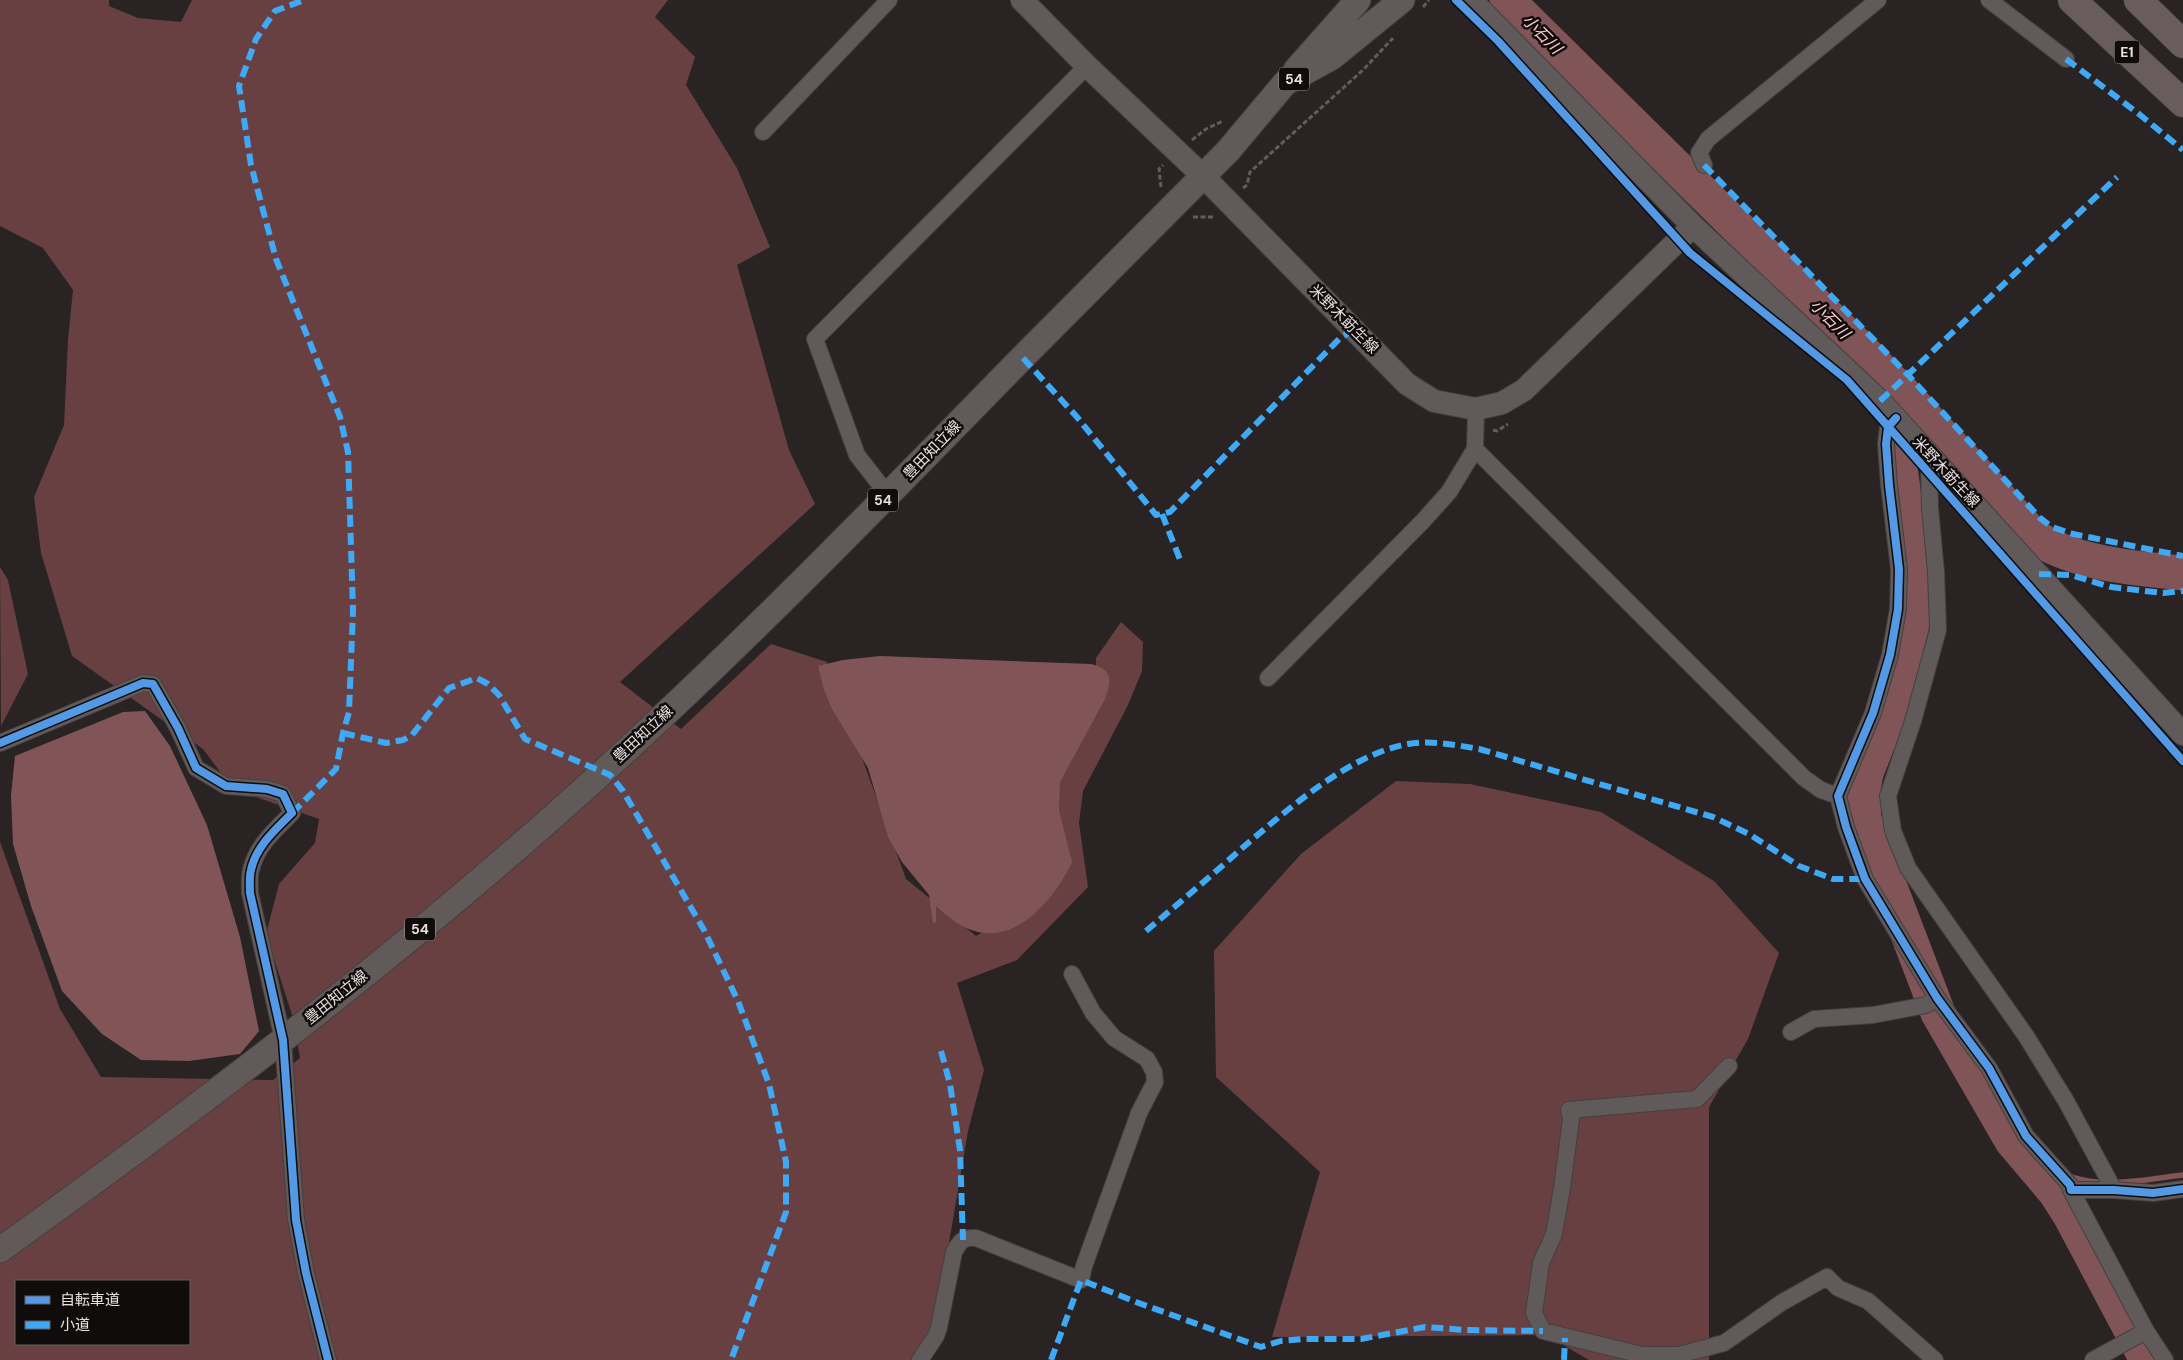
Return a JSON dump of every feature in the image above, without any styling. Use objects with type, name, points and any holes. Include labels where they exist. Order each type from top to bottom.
[{"type":"highway","name":"E1","points":[[2072,0],[2183,103]]},
{"type":"highway","points":[[2138,0],[2183,44]]},
{"type":"main road","name":"米野木莇生線","points":[[1022,0],[1087,66],[1203,176],[1407,384],[1434,401],[1475,418],[1524,390],[1693,226]]},
{"type":"main road","name":"豊田知立線","points":[[0,1250],[175,1123],[283,1040],[415,934],[555,815],[775,610],[1178,202],[1228,151],[1358,0]]},
{"type":"main road","name":"米野木莇生線","points":[[1471,0],[1693,226],[1880,401],[2183,734]]},
{"type":"main road","name":"豊田知立線","points":[[1285,83],[1332,57],[1416,5]]},
{"type":"street","points":[[763,132],[889,0]]},
{"type":"street","points":[[1704,165],[1699,153],[1708,139],[1878,0]]},
{"type":"street","points":[[1989,0],[2066,59]]},
{"type":"street","points":[[888,495],[857,455],[815,339],[1087,66]]},
{"type":"street","points":[[1268,678],[1423,521],[1449,492],[1475,450],[1475,418]]},
{"type":"street","points":[[1896,418],[1888,428],[1886,444],[1899,569],[1898,609],[1890,655],[1873,713],[1838,796],[1846,828],[1865,879],[1938,998],[1988,1068],[2026,1136],[2070,1185],[2070,1190],[2146,1330],[2166,1360]]},
{"type":"street","points":[[1475,450],[1804,778],[1821,790],[1838,796]]},
{"type":"street","points":[[1934,460],[1930,466],[1930,508],[1936,572],[1938,630],[1913,721],[1888,796],[1893,831],[1908,868],[2026,1036],[2066,1101],[2114,1190]]},
{"type":"street","points":[[0,743],[142,683],[153,684],[178,728],[196,768],[226,786],[267,789],[283,794],[292,813],[269,836],[259,850],[251,870],[250,893],[283,1040],[296,1220],[306,1272],[328,1360]]},
{"type":"street","points":[[920,1360],[936,1336],[939,1327],[954,1252],[960,1242],[967,1238],[976,1238],[1081,1280],[1084,1266],[1133,1131],[1154,1082],[1154,1072],[1147,1059],[1114,1038],[1093,1013],[1072,974]]},
{"type":"street","points":[[1791,1032],[1814,1019],[1873,1016],[1926,1005],[1938,998]]},
{"type":"street","points":[[1729,1066],[1697,1099],[1569,1110],[1570,1118],[1562,1188],[1554,1234],[1541,1263],[1534,1313],[1543,1331],[1642,1355],[1679,1356],[1724,1344],[1781,1303],[1827,1277],[1838,1288],[1868,1301],[1935,1360]]},
{"type":"street","points":[[2070,1190],[2114,1190],[2153,1193],[2183,1189]]},
{"type":"street","points":[[2093,1360],[2146,1330]]},
{"type":"path","points":[[1416,5],[1429,0]]},
{"type":"path","points":[[1178,202],[1193,217],[1218,217],[1228,202],[1246,185],[1250,172],[1363,70],[1394,37]]},
{"type":"path","points":[[1475,418],[1497,431],[1512,422]]},
{"type":"shaded area","points":[[0,0],[109,0],[109,6],[138,18],[181,22],[192,0],[668,0],[655,17],[695,57],[686,85],[737,168],[770,247],[737,265],[789,450],[815,504],[620,682],[681,729],[771,644],[827,662],[906,879],[976,936],[1028,904],[1048,824],[1065,728],[1095,690],[1096,658],[1121,622],[1143,642],[1142,671],[1128,705],[1083,791],[1079,823],[1088,887],[1017,960],[957,983],[984,1070],[968,1131],[934,1331],[912,1360],[0,1360],[0,842],[60,1009],[101,1077],[273,1080],[300,1058],[294,1021],[266,934],[279,884],[315,843],[319,819],[233,789],[203,749],[72,656],[41,553],[34,497],[64,425],[68,340],[73,290],[43,248],[0,226]]},
{"type":"shaded area","points":[[0,567],[8,580],[28,674],[1,726]]},
{"type":"shaded area","points":[[880,656],[1091,664],[1103,669],[1109,676],[1109,686],[1105,699],[1060,782],[1059,810],[1072,862],[1047,901],[1022,923],[1008,930],[993,933],[972,930],[960,925],[936,906],[936,922],[933,923],[929,895],[902,862],[888,837],[868,768],[832,709],[824,690],[818,666],[843,660]]},
{"type":"shaded area","points":[[145,711],[170,746],[207,825],[240,937],[259,1031],[240,1054],[189,1061],[141,1060],[102,1034],[62,991],[31,906],[13,844],[11,796],[15,756],[123,712]]},
{"type":"shaded area","points":[[1396,781],[1470,784],[1601,812],[1714,881],[1779,953],[1748,1039],[1709,1107],[1709,1360],[1589,1360],[1546,1335],[1272,1337],[1320,1172],[1216,1077],[1214,951],[1301,854]]},
{"type":"waterway","name":"小石川","points":[[1507,0],[1864,352],[2032,534],[2047,544],[2083,558],[2125,567],[2183,573]]},
{"type":"waterway","points":[[1908,398],[1898,452],[1915,579],[1915,608],[1909,639],[1887,720],[1866,773],[1863,790],[1864,819],[1938,1013],[2012,1141],[2056,1193],[2070,1215],[2147,1360]]},
{"type":"waterway","points":[[2032,1167],[2053,1171]]},
{"type":"waterway","points":[[2069,1176],[2097,1182],[2126,1182],[2183,1175]]},
{"type":"marked path","points":[[292,813],[336,769],[349,712],[353,610],[348,452],[340,417],[276,259],[251,165],[239,86],[256,39],[275,11],[304,0]]},
{"type":"marked path","points":[[2066,59],[2183,150]]},
{"type":"marked path","points":[[1704,165],[1909,376],[2040,518],[2052,527],[2073,534],[2183,556]]},
{"type":"marked path","points":[[1880,401],[2117,177]]},
{"type":"marked path","points":[[1023,358],[1077,417],[1156,515],[1170,512],[1341,337],[1355,330]]},
{"type":"marked path","points":[[1162,514],[1181,562]]},
{"type":"marked path","points":[[2039,574],[2071,575],[2111,587],[2163,593],[2183,591]]},
{"type":"marked path","points":[[343,733],[386,743],[403,740],[412,735],[449,688],[477,678],[488,684],[499,695],[525,739],[610,775],[623,791],[704,930],[738,1001],[769,1084],[786,1162],[786,1212],[731,1360]]},
{"type":"marked path","points":[[1146,931],[1277,818],[1319,786],[1363,759],[1386,750],[1417,743],[1444,744],[1479,749],[1713,817],[1749,834],[1799,866],[1833,879],[1865,879]]},
{"type":"marked path","points":[[941,1051],[950,1084],[960,1150],[963,1240]]},
{"type":"marked path","points":[[1051,1360],[1081,1280],[1261,1347],[1281,1341],[1304,1339],[1361,1339],[1425,1327],[1466,1330],[1543,1331]]},
{"type":"marked path","points":[[1564,1360],[1565,1338]]},
{"type":"cycle path","points":[[1456,0],[1498,41],[1690,253],[1847,380],[2183,761]]},
{"type":"cycle path","points":[[1896,418],[1888,427],[1886,444],[1899,569],[1898,609],[1890,655],[1873,713],[1838,796],[1846,827],[1865,879],[1937,998],[1989,1068],[2026,1136],[2070,1185],[2071,1190],[2114,1190],[2153,1193],[2183,1189]]},
{"type":"cycle path","points":[[0,743],[143,683],[153,684],[178,728],[196,768],[226,786],[267,789],[283,794],[292,813],[267,838],[257,853],[250,873],[250,893],[283,1040],[296,1220],[306,1273],[328,1360]]}]
